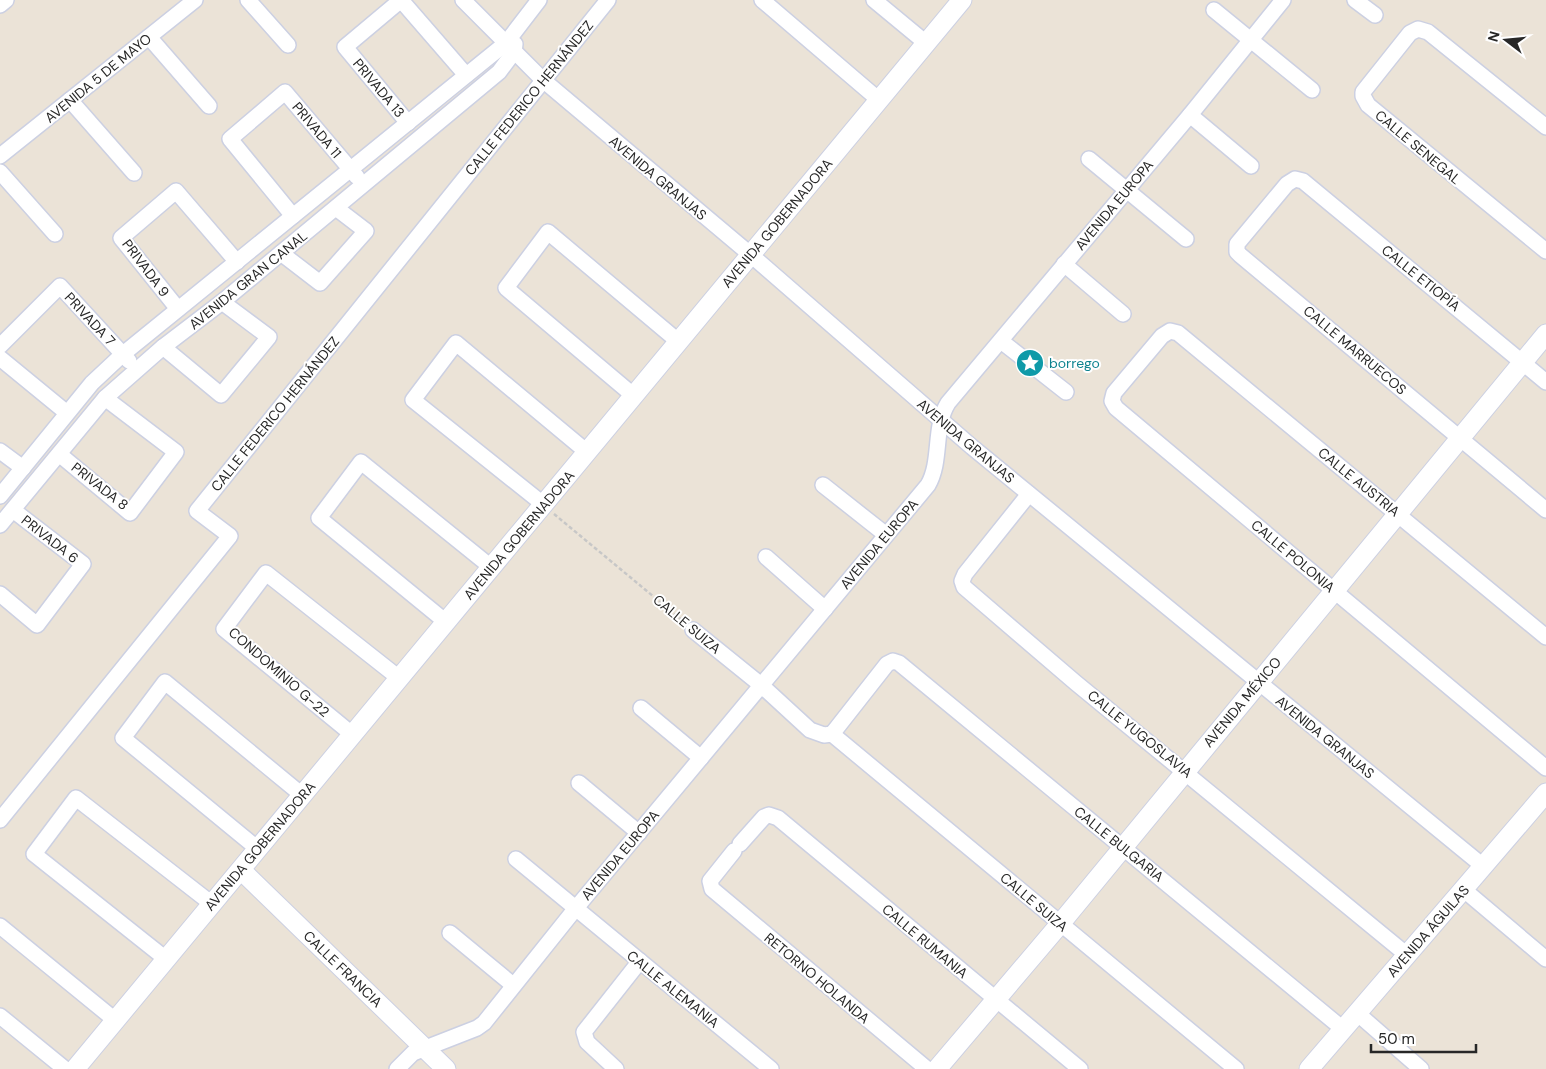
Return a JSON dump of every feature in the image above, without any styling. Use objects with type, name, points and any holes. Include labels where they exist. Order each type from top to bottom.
[{"type":"street","points":[[0,5],[6,0]]},
{"type":"street","name":"AVENIDA 5 DE MAYO","points":[[0,156],[195,0]]},
{"type":"street","points":[[248,0],[288,45]]},
{"type":"street","name":"PRIVADA 13","points":[[408,122],[345,47],[401,0],[466,75]]},
{"type":"street","name":"AVENIDA GRANJAS","points":[[463,0],[543,80],[941,420],[1258,683],[1483,866]]},
{"type":"street","points":[[510,48],[517,27],[539,0]]},
{"type":"street","name":"CALLE FEDERICO HERNÁNDEZ","points":[[0,820],[230,536],[197,511],[608,0]]},
{"type":"street","points":[[762,0],[879,100]]},
{"type":"street","points":[[874,0],[926,43]]},
{"type":"street","name":"AVENIDA GOBERNADORA","points":[[75,1069],[962,0]]},
{"type":"street","name":"AVENIDA EUROPA","points":[[397,1069],[409,1055],[480,1026],[931,480],[941,420],[948,403],[1190,115],[1283,0]]},
{"type":"street","points":[[1355,0],[1375,15]]},
{"type":"street","points":[[1214,10],[1312,90]]},
{"type":"street","name":"CALLE SENEGAL","points":[[1546,126],[1428,32],[1418,29],[1410,33],[1363,92],[1364,100],[1546,251]]},
{"type":"street","points":[[149,37],[209,106]]},
{"type":"street","name":"AVENIDA GRAN CANAL","points":[[0,496],[92,383],[123,354],[466,75],[510,48]]},
{"type":"street","name":"AVENIDA GRAN CANAL","points":[[0,525],[105,398],[163,347],[222,302],[499,72],[510,48]]},
{"type":"street","name":"PRIVADA 11","points":[[293,216],[230,139],[285,92],[363,184]]},
{"type":"street","points":[[70,100],[134,173]]},
{"type":"street","points":[[1190,115],[1251,166]]},
{"type":"street","points":[[1089,159],[1186,239]]},
{"type":"street","points":[[0,172],[55,234]]},
{"type":"street","name":"CALLE ETIOPÍA","points":[[1295,179],[1303,181],[1546,382]]},
{"type":"street","name":"CALLE MARRUECOS","points":[[1295,179],[1287,184],[1239,240],[1237,252],[1461,437],[1546,510]]},
{"type":"street","name":"PRIVADA 9","points":[[178,309],[121,238],[176,191],[237,262]]},
{"type":"street","points":[[281,253],[320,283],[366,230],[336,208]]},
{"type":"street","points":[[634,396],[506,288],[548,232],[679,342]]},
{"type":"street","points":[[1064,264],[1123,314]]},
{"type":"street","name":"PRIVADA 7","points":[[0,346],[60,286],[136,370]]},
{"type":"street","points":[[163,347],[221,395],[269,337],[222,302]]},
{"type":"street","name":"CALLE AUSTRIA","points":[[1170,331],[1178,333],[1546,637]]},
{"type":"street","name":"CALLE POLONIA","points":[[1170,331],[1162,336],[1114,393],[1113,404],[1546,768]]},
{"type":"street","name":"AVENIDA MÉXICO","points":[[937,1069],[1060,924],[1122,846],[1546,334]]},
{"type":"street","points":[[1001,341],[1066,392]]},
{"type":"street","points":[[544,504],[413,400],[456,343],[587,452]]},
{"type":"street","points":[[0,358],[68,413]]},
{"type":"street","name":"PRIVADA 8","points":[[59,454],[130,512],[176,452],[105,398]]},
{"type":"street","points":[[0,451],[23,468]]},
{"type":"street","points":[[446,622],[319,518],[361,462],[491,567]]},
{"type":"street","points":[[823,485],[885,534]]},
{"type":"street","name":"CALLE YUGOSLAVIA","points":[[1029,494],[965,574],[963,584],[1076,683],[1407,955]]},
{"type":"street","name":"PRIVADA 6","points":[[0,594],[37,625],[83,564],[13,510]]},
{"type":"street","points":[[766,557],[825,609]]},
{"type":"street","name":"CONDOMINIO G-22","points":[[353,735],[224,629],[266,573],[399,678]]},
{"type":"street","name":"CALLE SUIZA","points":[[694,630],[761,685],[810,730],[824,735],[832,734],[1236,1069]]},
{"type":"street","name":"CALLE BULGARIA","points":[[832,734],[887,664],[893,661],[907,669],[1344,1029]]},
{"type":"street","points":[[258,849],[123,738],[165,682],[302,795]]},
{"type":"street","points":[[640,708],[701,758]]},
{"type":"street","points":[[579,783],[639,833]]},
{"type":"street","name":"AVENIDA ÁGUILAS","points":[[1309,1069],[1546,793]]},
{"type":"street","points":[[166,959],[34,854],[76,798],[212,904]]},
{"type":"street","name":"CALLE RUMANIA","points":[[709,884],[759,821],[769,815],[778,818],[1080,1069]]},
{"type":"street","name":"CALLE ALEMANIA","points":[[516,859],[771,1069]]},
{"type":"street","name":"CALLE FRANCIA","points":[[241,870],[446,1069]]},
{"type":"street","name":"RETORNO HOLANDA","points":[[709,884],[712,889],[927,1069]]},
{"type":"street","points":[[1463,889],[1546,959]]},
{"type":"street","points":[[0,926],[115,1020]]},
{"type":"street","points":[[450,933],[513,985]]},
{"type":"street","points":[[616,1069],[587,1042],[584,1035],[586,1028],[640,962]]},
{"type":"street","points":[[1357,1013],[1421,1069]]},
{"type":"street","points":[[0,1016],[65,1069]]},
{"type":"path","name":"CALLE SUIZA","points":[[544,504],[694,630]]},
{"type":"place","name":"borrego","points":[[1030,363]]}]
